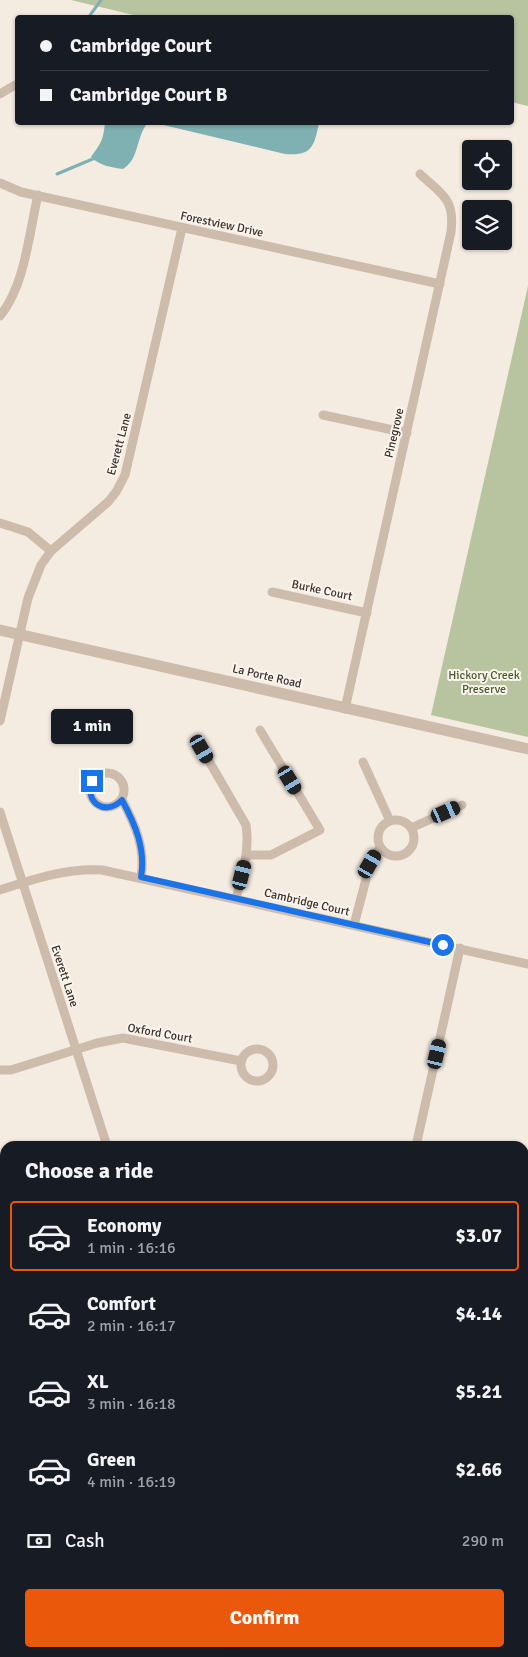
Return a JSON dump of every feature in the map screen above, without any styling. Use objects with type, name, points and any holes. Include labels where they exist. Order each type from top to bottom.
[{"type":"street","points":[[0,94],[15,86]]},
{"type":"street","name":"Pinegrove","points":[[345,708],[450,232],[451,212],[449,201],[420,174]]},
{"type":"street","name":"Forestview Drive","points":[[0,183],[21,192],[38,196],[440,284]]},
{"type":"street","points":[[0,316],[10,302],[19,280],[38,196]]},
{"type":"street","name":"Everett Lane","points":[[0,721],[34,579],[40,565],[51,551],[108,502],[125,475],[182,228]]},
{"type":"street","points":[[323,415],[407,433]]},
{"type":"street","points":[[0,523],[28,532],[51,551]]},
{"type":"street","name":"Burke Court","points":[[272,592],[367,613]]},
{"type":"street","name":"La Porte Road","points":[[0,630],[528,749]]},
{"type":"street","points":[[247,855],[271,855],[320,830],[260,730]]},
{"type":"street","points":[[202,749],[246,825],[247,855],[236,898]]},
{"type":"street","points":[[364,762],[390,821]]},
{"type":"street","points":[[122,800],[134,822],[143,855],[144,864],[141,877]]},
{"type":"street","points":[[411,828],[462,805]]},
{"type":"street","name":"Everett Lane","points":[[0,812],[105,1141]]},
{"type":"street","points":[[390,821],[401,821],[411,828],[414,843],[405,854],[391,856],[380,847],[378,833],[390,821]]},
{"type":"street","points":[[354,925],[370,864],[380,847]]},
{"type":"street","name":"Cambridge Court","points":[[0,890],[54,873],[87,869],[102,870],[141,877],[528,964]]},
{"type":"street","points":[[417,1141],[460,948]]},
{"type":"street","name":"Oxford Court","points":[[0,1070],[11,1070],[97,1043],[123,1038],[241,1061]]},
{"type":"green space","points":[[71,0],[528,0],[528,106],[514,103],[514,15],[134,15]]},
{"type":"green space","name":"Hickory Creek Preserve","points":[[528,286],[528,737],[431,715]]},
{"type":"water","points":[[104,125],[146,125],[132,160],[123,169],[102,164],[91,157],[101,142]]},
{"type":"water","points":[[163,125],[318,125],[310,148],[301,153],[285,154]]},
{"type":"waterway","points":[[90,15],[101,0]]},
{"type":"waterway","points":[[57,174],[95,158]]},
{"type":"route","points":[[92,781],[90,794],[97,805],[110,807],[117,805],[122,800],[134,822],[143,855],[144,864],[141,877],[443,945]]}]
